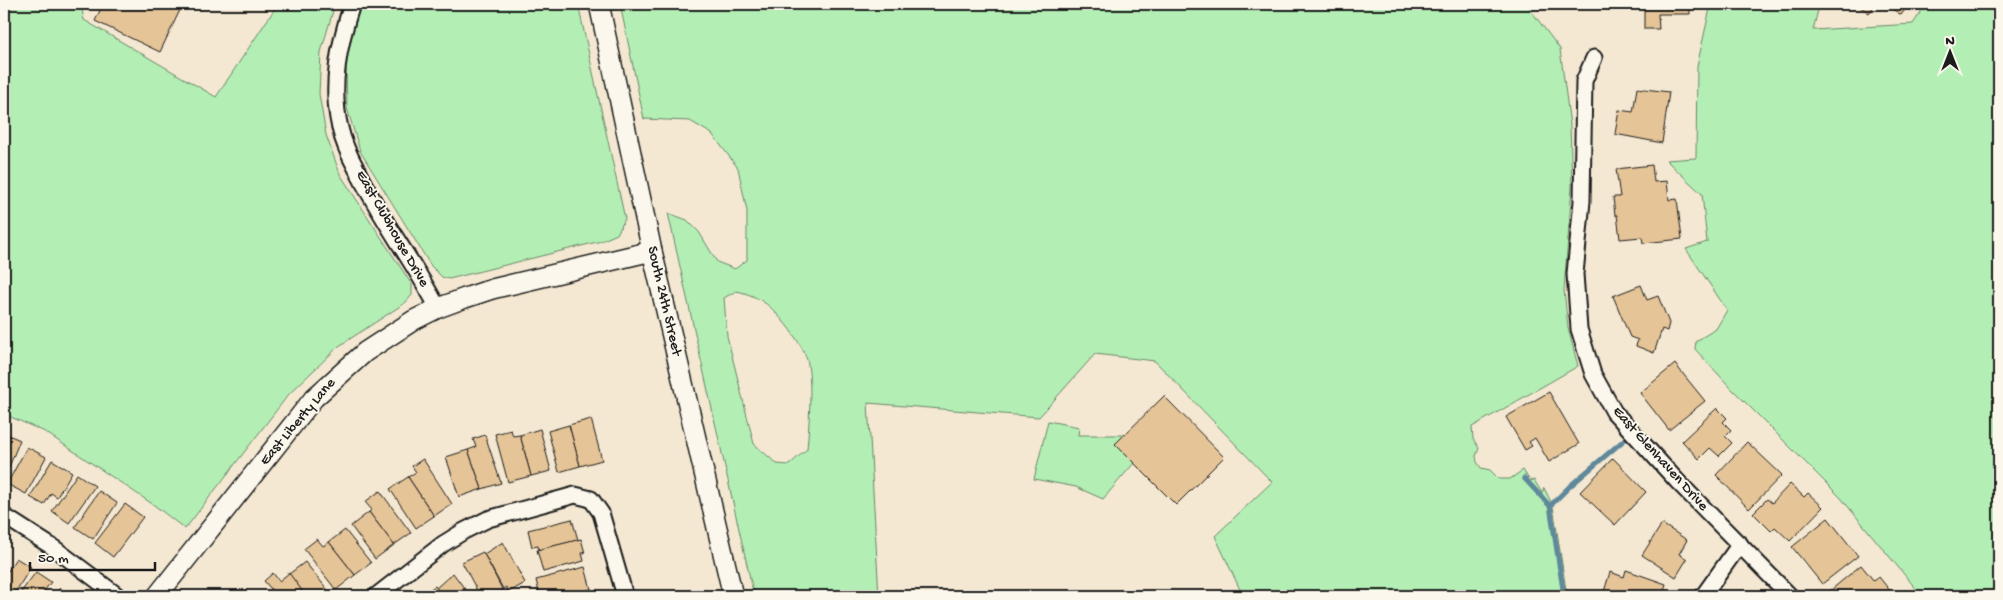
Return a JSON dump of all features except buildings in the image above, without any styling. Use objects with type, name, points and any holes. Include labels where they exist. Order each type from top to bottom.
[{"type":"street","name":"East Clubhouse Drive","points":[[352,4],[343,31],[336,66],[340,128],[349,153],[373,202],[422,278],[438,308]]},
{"type":"street","name":"South 24th Street","points":[[600,4],[652,252],[733,596]]},
{"type":"street","name":"East Glenhaven Drive","points":[[1594,58],[1584,81],[1582,201],[1574,274],[1579,329],[1593,374],[1614,412],[1678,482],[1790,596]]},
{"type":"street","name":"East Liberty Lane","points":[[157,596],[314,398],[365,352],[414,320],[438,308],[492,289],[652,252]]},
{"type":"street","points":[[376,596],[443,544],[464,531],[488,519],[575,495],[591,499],[601,513],[625,596]]},
{"type":"street","points":[[4,516],[54,548],[116,594]]},
{"type":"street","points":[[1703,596],[1740,544]]},
{"type":"green space","points":[[4,4],[81,4],[84,20],[216,97],[278,4],[335,4],[321,52],[319,94],[326,135],[340,174],[412,285],[412,295],[405,303],[339,346],[289,394],[185,529],[154,505],[45,432],[4,414]]},
{"type":"green space","points":[[361,4],[578,4],[625,219],[617,234],[601,241],[449,279],[442,277],[431,266],[360,151],[347,108],[346,69],[349,40]]},
{"type":"green space","points":[[620,4],[1526,4],[1560,49],[1570,125],[1572,187],[1564,290],[1568,328],[1578,366],[1472,427],[1473,439],[1479,448],[1476,456],[1477,462],[1481,468],[1490,470],[1499,479],[1510,479],[1523,470],[1530,481],[1534,480],[1542,493],[1544,488],[1553,506],[1567,596],[1243,596],[1215,536],[1272,482],[1155,361],[1095,354],[1039,417],[868,403],[879,596],[754,596],[668,213],[687,220],[699,232],[717,262],[735,269],[747,260],[747,211],[738,168],[712,134],[690,121],[644,119]],"holes":[[[736,291],[758,299],[775,312],[787,326],[806,357],[810,395],[807,449],[789,465],[777,464],[754,444],[727,336],[724,298]]]},
{"type":"green space","points":[[1711,4],[1824,4],[1818,10],[1813,30],[1913,24],[1926,4],[1999,4],[1999,596],[1922,596],[1841,498],[1731,388],[1695,349],[1696,341],[1716,329],[1727,310],[1686,249],[1707,242],[1702,194],[1666,160],[1696,158],[1697,66]]},
{"type":"green space","points":[[1048,421],[1079,427],[1078,435],[1124,435],[1115,444],[1134,463],[1103,499],[1076,487],[1034,479]]},
{"type":"waterway","points":[[1564,596],[1550,506],[1570,486],[1631,434]]},
{"type":"waterway","points":[[1524,478],[1550,506]]}]
